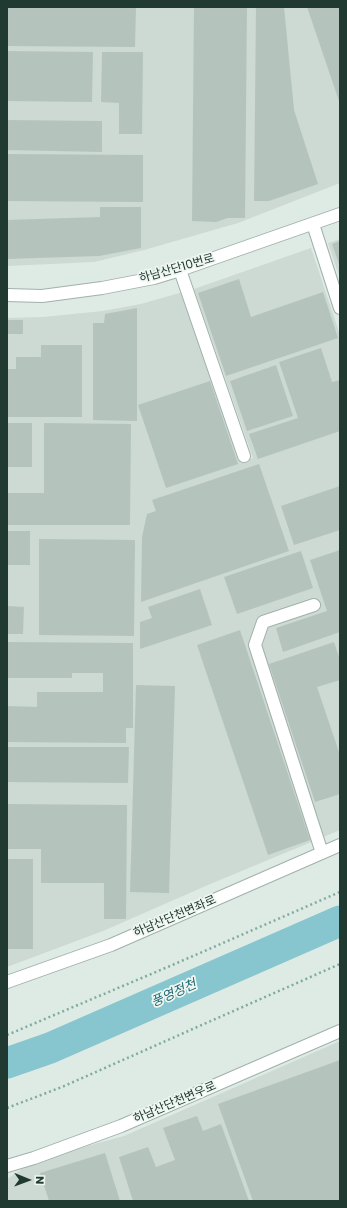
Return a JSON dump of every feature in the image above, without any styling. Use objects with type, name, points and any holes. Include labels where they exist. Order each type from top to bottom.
[{"type":"street","name":"하남산단10번로","points":[[7,295],[42,296],[102,288],[154,278],[340,214]]},
{"type":"street","points":[[312,224],[340,308]]},
{"type":"street","points":[[180,270],[244,456]]},
{"type":"street","points":[[314,605],[263,622],[255,645],[322,853]]},
{"type":"street","name":"하남산단천변좌로","points":[[7,982],[111,945],[340,845]]},
{"type":"street","name":"하남산단천변우로","points":[[7,1166],[121,1126],[340,1031]]},
{"type":"path","points":[[7,1035],[340,892]]},
{"type":"path","points":[[7,1108],[62,1088],[340,964]]},
{"type":"shaded area","points":[[7,7],[340,7],[340,183],[238,223],[144,250],[94,262],[7,266]]},
{"type":"shaded area","points":[[340,239],[340,278],[328,243]]},
{"type":"shaded area","points":[[311,248],[340,335],[340,830],[103,931],[7,967],[7,318],[43,317],[103,311],[141,304],[183,292],[241,462],[253,458],[194,289]]},
{"type":"shaded area","points":[[340,1041],[340,1201],[7,1201],[7,1179],[28,1165],[80,1148],[124,1136]]},
{"type":"building","points":[[7,7],[136,7],[135,47],[7,46]]},
{"type":"building","points":[[194,7],[247,7],[245,218],[228,218],[216,222],[192,221]]},
{"type":"building","points":[[256,7],[284,7],[294,110],[318,184],[269,201],[254,201]]},
{"type":"building","points":[[307,7],[340,7],[340,104]]},
{"type":"building","points":[[7,51],[93,52],[92,102],[7,101]]},
{"type":"building","points":[[102,52],[143,52],[142,134],[119,134],[119,103],[101,102]]},
{"type":"building","points":[[7,120],[102,121],[102,152],[7,150]]},
{"type":"building","points":[[7,154],[143,155],[143,202],[7,201]]},
{"type":"building","points":[[100,207],[141,207],[141,248],[99,256],[7,259],[7,220],[100,217]]},
{"type":"building","points":[[340,241],[340,267],[332,244]]},
{"type":"building","points":[[239,279],[251,317],[323,292],[338,338],[226,376],[198,293]]},
{"type":"building","points":[[137,308],[137,421],[93,420],[93,323],[104,323],[105,314]]},
{"type":"building","points":[[7,320],[23,320],[23,334],[7,334]]},
{"type":"building","points":[[41,345],[82,345],[82,417],[7,417],[7,369],[16,369],[16,357],[41,357]]},
{"type":"building","points":[[321,348],[332,382],[340,380],[340,431],[258,459],[249,434],[298,418],[279,362]]},
{"type":"building","points":[[276,365],[293,416],[247,431],[230,381]]},
{"type":"building","points":[[210,381],[238,464],[166,488],[138,405]]},
{"type":"building","points":[[7,423],[32,423],[32,467],[7,467]]},
{"type":"building","points":[[44,423],[131,424],[130,525],[7,525],[7,493],[44,493]]},
{"type":"building","points":[[259,464],[289,551],[141,602],[142,537],[147,514],[156,511],[152,500]]},
{"type":"building","points":[[340,486],[340,530],[294,545],[281,506]]},
{"type":"building","points":[[7,531],[30,531],[30,565],[7,565]]},
{"type":"building","points":[[39,539],[135,540],[134,636],[39,635]]},
{"type":"building","points":[[340,550],[340,632],[283,652],[276,628],[327,611],[310,560]]},
{"type":"building","points":[[301,551],[313,588],[237,614],[224,577]]},
{"type":"building","points":[[200,589],[212,625],[140,649],[140,622],[152,618],[148,607]]},
{"type":"building","points":[[7,606],[24,607],[23,634],[7,634]]},
{"type":"building","points":[[240,630],[310,840],[268,855],[197,645]]},
{"type":"building","points":[[7,642],[133,643],[133,728],[126,728],[126,743],[7,742],[7,706],[37,707],[37,692],[103,692],[103,673],[72,673],[72,678],[7,678]]},
{"type":"building","points":[[334,642],[340,660],[340,680],[317,687],[340,755],[340,794],[315,802],[269,664]]},
{"type":"building","points":[[136,685],[175,686],[169,893],[130,892]]},
{"type":"building","points":[[7,747],[129,747],[128,783],[7,782]]},
{"type":"building","points":[[7,804],[127,805],[126,919],[104,919],[104,883],[41,883],[41,849],[7,849]]},
{"type":"building","points":[[7,859],[33,859],[33,949],[7,949]]},
{"type":"building","points":[[340,1060],[340,1201],[253,1201],[218,1104]]},
{"type":"building","points":[[197,1116],[203,1131],[221,1124],[249,1201],[133,1201],[119,1157],[148,1147],[156,1167],[175,1160],[163,1128]]},
{"type":"building","points":[[105,1153],[120,1201],[49,1201],[40,1173]]},
{"type":"waterway","name":"풍영정천","points":[[7,1063],[50,1048],[340,921]]}]
